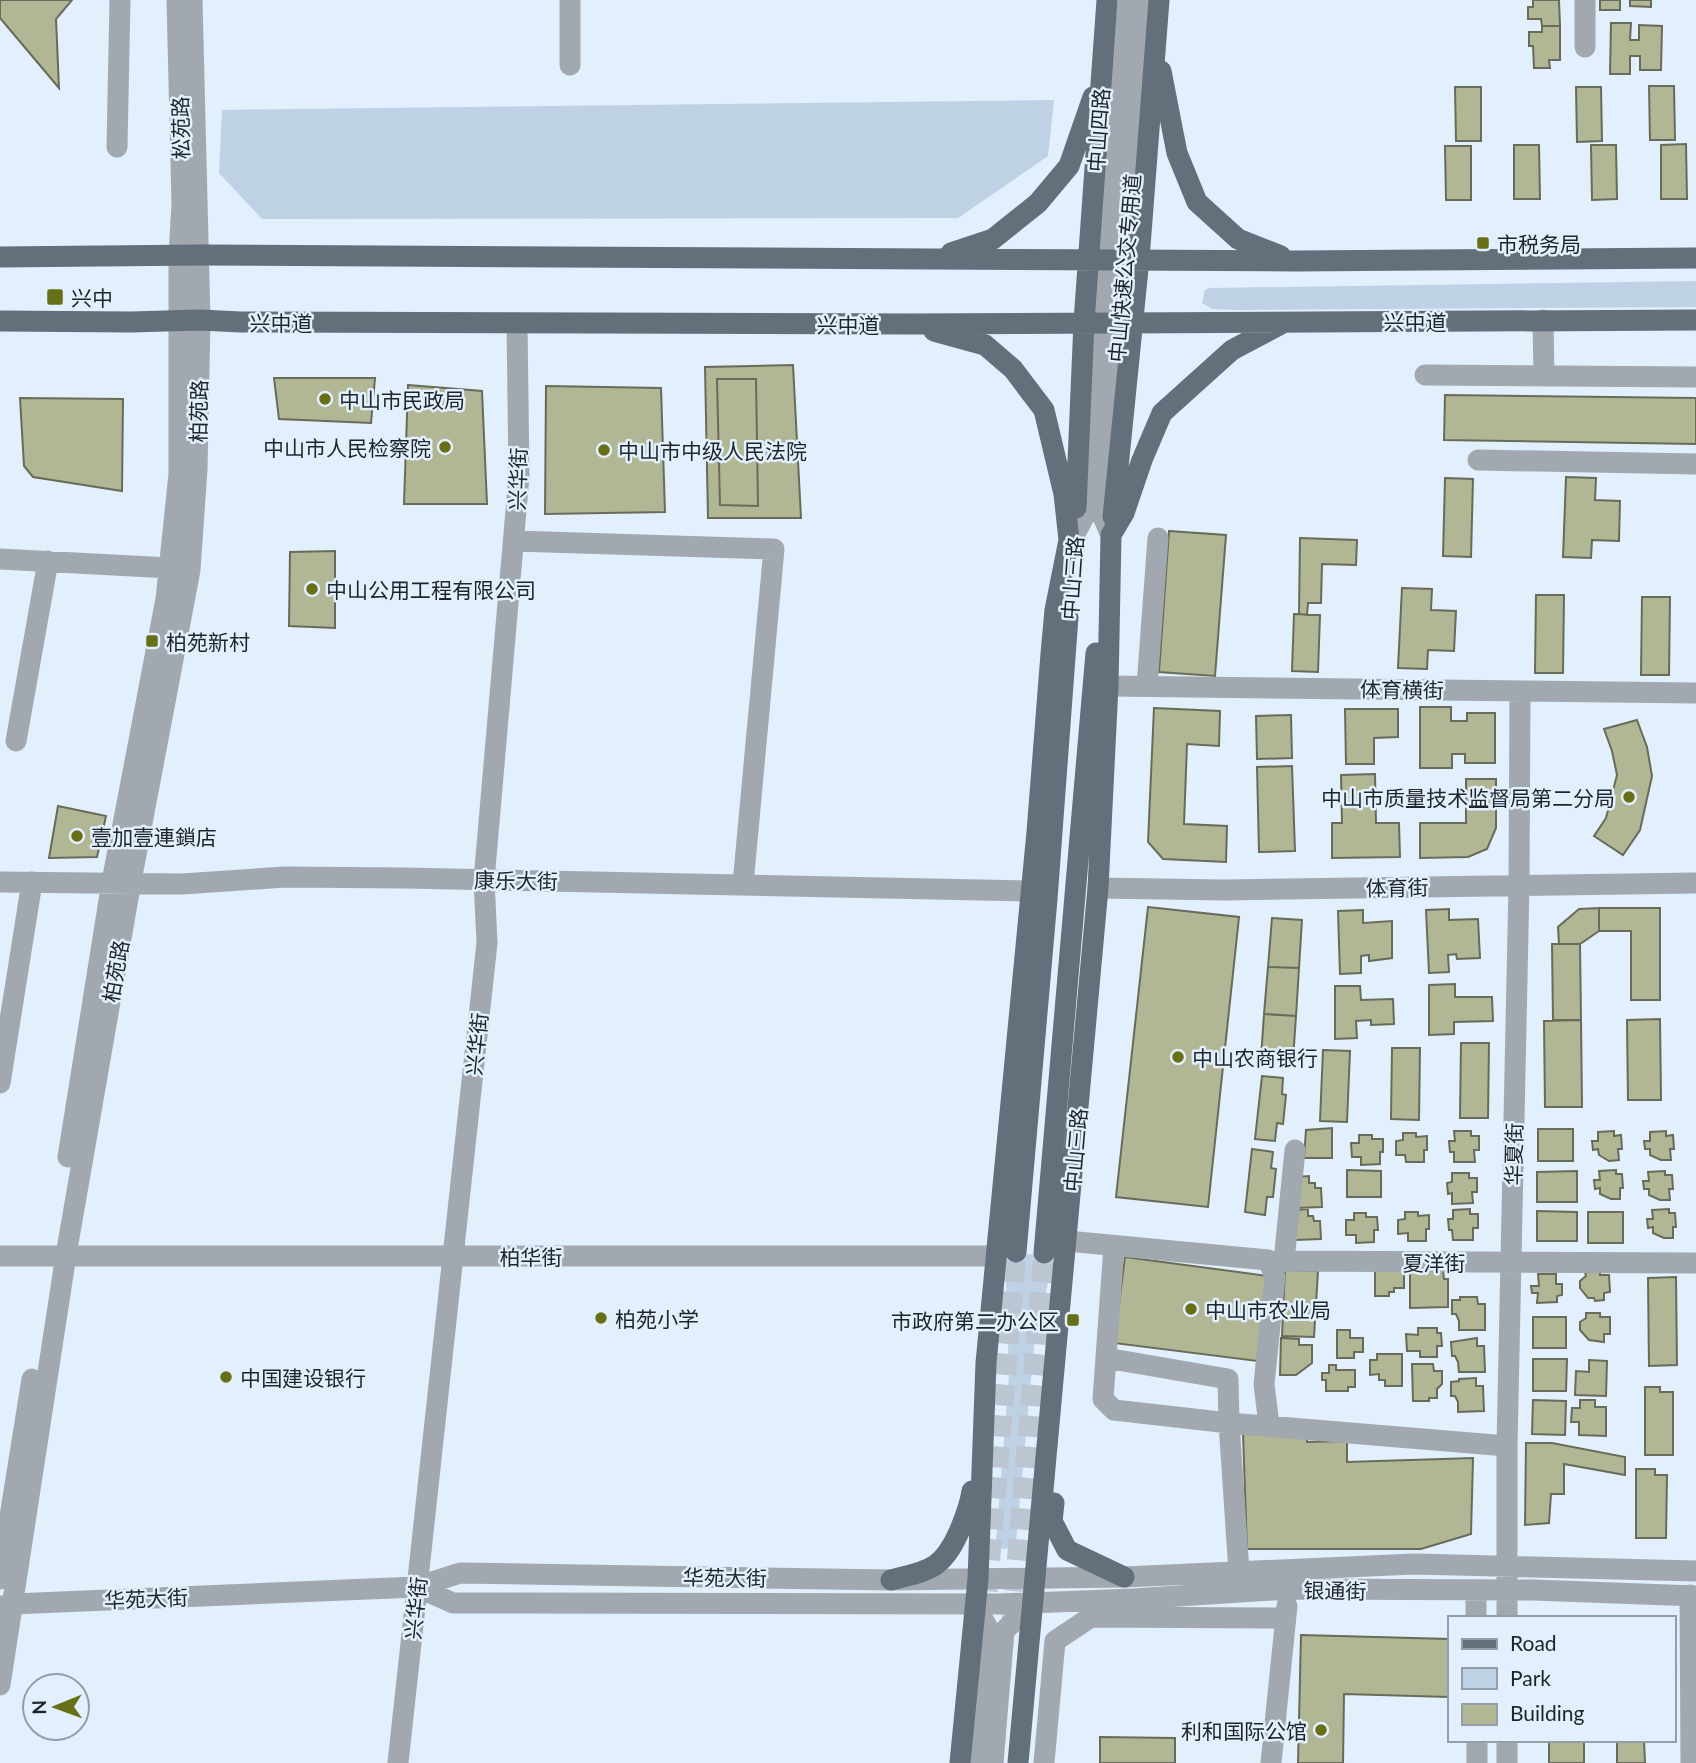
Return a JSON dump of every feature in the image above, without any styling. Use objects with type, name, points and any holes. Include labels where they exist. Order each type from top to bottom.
[{"type":"main road","name":"中山四路","points":[[1107,0],[1102,69],[1115,259]]},
{"type":"main road","points":[[1109,322],[1115,259],[1156,45],[1159,0]]},
{"type":"main road","points":[[1156,45],[1177,153],[1197,202],[1238,239],[1296,261]]},
{"type":"main road","points":[[933,259],[993,239],[1038,203],[1069,166],[1102,69]]},
{"type":"main road","points":[[0,257],[190,255],[1296,261],[1696,258]]},
{"type":"main road","name":"中山三路","points":[[1018,1763],[1068,1241],[1098,888],[1108,686],[1111,535],[1109,322],[1115,259]]},
{"type":"main road","name":"兴中道","points":[[0,321],[912,324],[1696,320]]},
{"type":"main road","points":[[1111,535],[1124,513],[1162,413],[1232,350],[1287,321]]},
{"type":"main road","name":"中山三路","points":[[960,1763],[978,1579],[986,1363],[1006,1254],[1072,537],[1083,373],[1109,322]]},
{"type":"main road","points":[[912,324],[985,345],[1013,369],[1044,410],[1072,537]]},
{"type":"main road","name":"中山三路","points":[[1044,1253],[1097,647],[1111,535]]},
{"type":"main road","name":"中山三路","points":[[1006,1254],[1031,891],[1055,610],[1072,537]]},
{"type":"main road","points":[[891,1580],[931,1568],[949,1555],[965,1519],[970,1507],[986,1363]]},
{"type":"main road","points":[[1056,1369],[1060,1441],[1052,1521],[1067,1550],[1124,1577]]},
{"type":"street","points":[[117,147],[120,0]]},
{"type":"street","name":"松苑路","points":[[177,0],[182,204],[190,255]]},
{"type":"street","name":"松苑路","points":[[190,255],[192,0]]},
{"type":"street","points":[[570,0],[570,65]]},
{"type":"street","name":"中山快速公交专用道","points":[[1115,259],[1128,0]]},
{"type":"street","name":"中山快速公交专用道","points":[[1115,259],[1147,0]]},
{"type":"street","points":[[1585,0],[1585,47]]},
{"type":"street","name":"柏苑路","points":[[122,881],[190,570],[197,469],[190,320],[190,255]]},
{"type":"street","name":"柏苑路","points":[[0,1579],[59,1255],[166,599],[179,474],[190,320]]},
{"type":"street","points":[[1543,320],[1544,376]]},
{"type":"street","name":"兴华街","points":[[398,1763],[487,943],[484,880],[519,476],[517,323]]},
{"type":"street","points":[[1425,374],[1696,377]]},
{"type":"street","points":[[1478,460],[1696,464]]},
{"type":"street","points":[[1147,687],[1158,538]]},
{"type":"street","points":[[514,541],[774,549],[743,884]]},
{"type":"street","points":[[0,559],[170,568]]},
{"type":"street","points":[[16,741],[48,561]]},
{"type":"street","name":"体育横街","points":[[1108,686],[1696,693]]},
{"type":"street","name":"华夏街","points":[[1507,1616],[1507,1446],[1519,885],[1520,691]]},
{"type":"street","name":"康乐大街","points":[[0,882],[122,881],[182,884],[285,877],[1031,891]]},
{"type":"street","points":[[0,1083],[3,1047],[32,882]]},
{"type":"street","name":"体育街","points":[[1098,888],[1224,890],[1696,883]]},
{"type":"street","name":"夏洋街","points":[[1295,1150],[1284,1261],[1696,1263]]},
{"type":"street","points":[[1068,1241],[1268,1260],[1275,1277],[1264,1384],[1269,1425]]},
{"type":"street","points":[[1114,1246],[1103,1399],[1114,1410],[1229,1423],[1507,1446]]},
{"type":"street","name":"柏华街","points":[[0,1256],[1006,1254]]},
{"type":"street","name":"柏苑路","points":[[0,1685],[7,1605],[59,1255]]},
{"type":"street","points":[[1106,1358],[1264,1384]]},
{"type":"street","points":[[1227,1379],[1239,1572]]},
{"type":"street","points":[[1271,1763],[1291,1579],[1414,1564],[1696,1570]]},
{"type":"street","name":"华苑大街","points":[[7,1605],[418,1587],[460,1573],[891,1580],[1124,1577],[1239,1572],[1291,1579]]},
{"type":"street","name":"银通街","points":[[974,1603],[1133,1600],[1291,1579],[1476,1591],[1693,1596]]},
{"type":"street","name":"华苑大街","points":[[418,1587],[453,1604],[974,1603]]},
{"type":"street","points":[[1476,1591],[1476,1616]]},
{"type":"street","points":[[1691,1763],[1682,1680],[1693,1596]]},
{"type":"street","points":[[974,1603],[989,1630],[976,1763]]},
{"type":"street","points":[[993,1763],[1004,1630],[1032,1603]]},
{"type":"street","points":[[1044,1763],[1055,1641],[1091,1617],[1285,1618]]},
{"type":"street","points":[[1477,1742],[1477,1763]]},
{"type":"street","points":[[1507,1742],[1507,1763]]},
{"type":"green space","points":[[1054,100],[1048,156],[958,218],[262,219],[219,173],[222,110]]},
{"type":"green space","points":[[1696,281],[1696,307],[1237,310],[1212,309],[1202,303],[1205,290],[1210,288]]},
{"type":"green space","points":[[1005,1253],[1054,1255],[1034,1347],[1016,1542],[1006,1549],[1000,1548],[996,1542],[1009,1375]]},
{"type":"building","points":[[0,0],[72,0],[56,19],[59,88],[0,18]]},
{"type":"building","points":[[1533,0],[1559,0],[1560,26],[1542,26],[1541,19],[1528,19],[1528,7],[1533,7]]},
{"type":"building","points":[[1600,0],[1620,0],[1620,10],[1600,10]]},
{"type":"building","points":[[1630,0],[1651,0],[1651,7],[1630,6]]},
{"type":"building","points":[[1611,23],[1631,23],[1630,40],[1639,40],[1639,25],[1662,26],[1661,70],[1640,70],[1640,56],[1630,56],[1630,74],[1610,74]]},
{"type":"building","points":[[1542,26],[1560,26],[1560,60],[1549,60],[1550,68],[1534,68],[1529,32],[1542,32]]},
{"type":"building","points":[[1649,86],[1674,86],[1675,140],[1650,140]]},
{"type":"building","points":[[1455,87],[1481,87],[1481,141],[1456,141]]},
{"type":"building","points":[[1576,87],[1601,87],[1602,141],[1577,142]]},
{"type":"building","points":[[1686,144],[1687,199],[1661,199],[1661,145]]},
{"type":"building","points":[[1514,145],[1539,145],[1540,199],[1514,199]]},
{"type":"building","points":[[1591,145],[1616,145],[1617,199],[1592,200]]},
{"type":"building","points":[[1445,146],[1471,146],[1471,200],[1446,200]]},
{"type":"building","points":[[793,365],[801,518],[708,518],[705,367]]},
{"type":"building","name":"中山市民政局","points":[[274,378],[375,378],[371,423],[279,419]]},
{"type":"building","points":[[717,379],[756,379],[758,506],[720,505]]},
{"type":"building","name":"中山市人民检察院","points":[[408,385],[482,391],[487,504],[404,504]]},
{"type":"building","name":"中山市中级人民法院","points":[[546,386],[661,388],[665,512],[545,514]]},
{"type":"building","points":[[1445,395],[1696,398],[1696,444],[1444,440]]},
{"type":"building","points":[[20,398],[123,399],[122,491],[33,477],[24,466]]},
{"type":"building","points":[[1566,477],[1596,478],[1595,500],[1620,501],[1619,541],[1592,540],[1591,558],[1563,557]]},
{"type":"building","points":[[1445,478],[1473,479],[1471,557],[1443,556]]},
{"type":"building","points":[[1169,531],[1226,535],[1215,676],[1159,672]]},
{"type":"building","points":[[1300,538],[1357,540],[1356,565],[1322,564],[1321,603],[1308,603],[1307,615],[1299,614]]},
{"type":"building","name":"中山公用工程有限公司","points":[[335,551],[335,628],[289,626],[290,552]]},
{"type":"building","points":[[1402,588],[1432,589],[1431,610],[1456,611],[1454,651],[1428,650],[1427,669],[1398,668]]},
{"type":"building","points":[[1536,595],[1564,595],[1563,673],[1535,673]]},
{"type":"building","points":[[1642,597],[1670,597],[1669,675],[1641,675]]},
{"type":"building","points":[[1294,614],[1320,615],[1318,672],[1292,671]]},
{"type":"building","points":[[1420,707],[1451,707],[1451,721],[1467,721],[1467,713],[1495,713],[1495,763],[1465,763],[1465,754],[1452,754],[1452,768],[1420,768]]},
{"type":"building","points":[[1154,708],[1220,711],[1219,746],[1187,744],[1184,824],[1227,826],[1226,862],[1163,859],[1148,842]]},
{"type":"building","points":[[1345,709],[1398,709],[1398,737],[1374,738],[1374,764],[1346,764]]},
{"type":"building","points":[[1291,715],[1292,758],[1257,759],[1256,716]]},
{"type":"building","name":"中山市质量技术监督局第二分局","points":[[1637,720],[1647,747],[1652,776],[1640,830],[1623,855],[1594,836],[1606,818],[1617,775],[1604,729]]},
{"type":"building","points":[[1292,766],[1295,851],[1259,852],[1257,767]]},
{"type":"building","points":[[1375,774],[1376,823],[1399,823],[1400,857],[1332,858],[1332,823],[1342,823],[1341,775]]},
{"type":"building","points":[[1466,779],[1496,779],[1496,828],[1487,849],[1468,857],[1420,858],[1420,823],[1466,823]]},
{"type":"building","name":"壹加壹連鎖店","points":[[58,806],[106,816],[97,857],[49,858]]},
{"type":"building","name":"中山农商银行","points":[[1148,907],[1239,917],[1208,1207],[1116,1197]]},
{"type":"building","points":[[1599,908],[1660,908],[1660,1000],[1631,1000],[1631,931],[1599,931]]},
{"type":"building","points":[[1599,908],[1599,931],[1580,944],[1559,944],[1558,927],[1579,909]]},
{"type":"building","points":[[1449,909],[1449,920],[1478,919],[1480,958],[1457,959],[1456,954],[1448,955],[1449,972],[1429,973],[1426,910]]},
{"type":"building","points":[[1363,910],[1363,923],[1392,921],[1392,958],[1369,961],[1369,955],[1361,956],[1361,973],[1340,974],[1338,911]]},
{"type":"building","points":[[1272,918],[1302,920],[1299,968],[1268,967]]},
{"type":"building","points":[[1552,944],[1580,944],[1581,1020],[1553,1020]]},
{"type":"building","points":[[1268,967],[1299,968],[1296,1016],[1264,1014]]},
{"type":"building","points":[[1455,984],[1455,997],[1492,997],[1493,1021],[1454,1022],[1454,1034],[1429,1035],[1429,985]]},
{"type":"building","points":[[1335,986],[1360,986],[1361,1000],[1393,999],[1394,1024],[1371,1025],[1371,1020],[1356,1021],[1357,1038],[1335,1039]]},
{"type":"building","points":[[1264,1014],[1296,1016],[1293,1060],[1261,1058]]},
{"type":"building","points":[[1660,1019],[1661,1100],[1628,1100],[1627,1020]]},
{"type":"building","points":[[1581,1020],[1582,1107],[1545,1107],[1544,1021]]},
{"type":"building","points":[[1461,1043],[1489,1043],[1488,1118],[1460,1118]]},
{"type":"building","points":[[1392,1048],[1420,1048],[1419,1120],[1391,1119]]},
{"type":"building","points":[[1323,1050],[1350,1051],[1347,1122],[1320,1121]]},
{"type":"building","points":[[1262,1076],[1283,1078],[1282,1094],[1286,1095],[1283,1124],[1277,1123],[1275,1141],[1255,1139]]},
{"type":"building","points":[[1332,1128],[1332,1158],[1304,1158],[1306,1130]]},
{"type":"building","points":[[1538,1129],[1573,1129],[1573,1161],[1538,1161]]},
{"type":"building","points":[[1454,1131],[1471,1131],[1471,1136],[1479,1136],[1479,1150],[1474,1150],[1475,1162],[1454,1162],[1454,1152],[1450,1152],[1449,1141],[1455,1141]]},
{"type":"building","points":[[1614,1131],[1614,1136],[1621,1135],[1622,1149],[1618,1149],[1619,1160],[1609,1161],[1599,1155],[1598,1149],[1593,1150],[1592,1141],[1598,1141],[1598,1132]]},
{"type":"building","points":[[1666,1131],[1666,1136],[1673,1135],[1674,1149],[1670,1149],[1671,1160],[1661,1160],[1650,1155],[1650,1149],[1645,1149],[1644,1141],[1650,1141],[1650,1132]]},
{"type":"building","points":[[1403,1133],[1416,1133],[1416,1137],[1427,1136],[1424,1162],[1406,1162],[1405,1155],[1396,1155],[1396,1141],[1403,1140]]},
{"type":"building","points":[[1359,1135],[1372,1135],[1372,1139],[1383,1139],[1380,1164],[1361,1165],[1361,1157],[1352,1157],[1351,1143],[1359,1143]]},
{"type":"building","points":[[1252,1149],[1273,1152],[1271,1168],[1276,1169],[1273,1197],[1267,1197],[1265,1215],[1245,1212]]},
{"type":"building","points":[[1347,1170],[1381,1171],[1381,1197],[1347,1197]]},
{"type":"building","points":[[1616,1170],[1616,1174],[1622,1174],[1623,1188],[1620,1188],[1620,1199],[1611,1199],[1600,1194],[1600,1188],[1595,1189],[1594,1180],[1600,1180],[1599,1171]]},
{"type":"building","points":[[1577,1171],[1577,1202],[1537,1202],[1537,1172]]},
{"type":"building","points":[[1665,1171],[1665,1175],[1672,1175],[1673,1189],[1669,1189],[1670,1200],[1660,1200],[1649,1195],[1649,1189],[1644,1189],[1643,1181],[1649,1181],[1648,1172]]},
{"type":"building","points":[[1452,1173],[1469,1173],[1469,1178],[1477,1178],[1477,1192],[1472,1192],[1473,1203],[1452,1204],[1452,1193],[1448,1194],[1447,1183],[1452,1182]]},
{"type":"building","points":[[1309,1176],[1309,1183],[1315,1183],[1315,1188],[1321,1188],[1322,1207],[1296,1208],[1297,1177]]},
{"type":"building","points":[[1308,1209],[1308,1216],[1313,1216],[1314,1221],[1320,1221],[1321,1239],[1295,1240],[1295,1210]]},
{"type":"building","points":[[1470,1209],[1470,1214],[1478,1214],[1478,1228],[1473,1228],[1473,1240],[1453,1240],[1448,1219],[1453,1219],[1453,1210]]},
{"type":"building","points":[[1669,1209],[1669,1213],[1675,1213],[1676,1227],[1673,1227],[1673,1238],[1664,1238],[1653,1233],[1653,1227],[1648,1228],[1647,1219],[1653,1219],[1652,1210]]},
{"type":"building","points":[[1537,1211],[1577,1212],[1577,1241],[1537,1241]]},
{"type":"building","points":[[1405,1212],[1418,1212],[1418,1216],[1429,1215],[1426,1241],[1408,1241],[1408,1233],[1398,1234],[1398,1220],[1405,1219]]},
{"type":"building","points":[[1588,1212],[1623,1212],[1623,1243],[1588,1243]]},
{"type":"building","points":[[1354,1213],[1377,1217],[1378,1230],[1374,1230],[1374,1242],[1356,1243],[1356,1235],[1346,1235],[1346,1220],[1354,1220]]},
{"type":"building","name":"中山市农业局","points":[[1125,1257],[1268,1276],[1257,1361],[1114,1343]]},
{"type":"building","points":[[1375,1266],[1404,1271],[1404,1288],[1394,1288],[1394,1292],[1389,1292],[1389,1296],[1375,1296]]},
{"type":"building","points":[[1285,1270],[1318,1271],[1314,1337],[1282,1336]]},
{"type":"building","points":[[1410,1271],[1443,1271],[1444,1279],[1448,1279],[1448,1307],[1410,1308]]},
{"type":"building","points":[[1600,1271],[1600,1275],[1609,1275],[1610,1292],[1604,1293],[1604,1300],[1595,1301],[1594,1298],[1588,1298],[1580,1288],[1580,1281],[1586,1276],[1585,1272]]},
{"type":"building","points":[[1538,1274],[1556,1274],[1556,1284],[1562,1284],[1562,1295],[1557,1296],[1557,1302],[1537,1303],[1538,1293],[1532,1293],[1531,1286],[1539,1286]]},
{"type":"building","points":[[1676,1277],[1677,1365],[1649,1366],[1648,1278]]},
{"type":"building","points":[[1460,1297],[1477,1297],[1478,1304],[1485,1304],[1485,1330],[1459,1330],[1456,1314],[1452,1314],[1452,1300],[1460,1300]]},
{"type":"building","points":[[1586,1313],[1600,1313],[1600,1317],[1610,1317],[1610,1334],[1604,1334],[1604,1342],[1589,1340],[1580,1330],[1580,1322],[1586,1318]]},
{"type":"building","points":[[1533,1317],[1566,1317],[1566,1348],[1533,1348]]},
{"type":"building","points":[[1418,1328],[1437,1328],[1437,1333],[1441,1333],[1442,1346],[1437,1346],[1437,1357],[1420,1357],[1420,1351],[1407,1351],[1406,1334],[1418,1335]]},
{"type":"building","points":[[1337,1330],[1350,1330],[1350,1338],[1363,1338],[1363,1352],[1354,1352],[1354,1358],[1337,1358]]},
{"type":"building","points":[[1281,1338],[1299,1339],[1299,1345],[1312,1345],[1312,1363],[1296,1375],[1280,1375]]},
{"type":"building","points":[[1477,1338],[1477,1346],[1484,1346],[1485,1372],[1459,1372],[1458,1362],[1455,1356],[1452,1356],[1451,1342]]},
{"type":"building","points":[[1377,1354],[1402,1354],[1402,1386],[1385,1386],[1385,1380],[1379,1380],[1379,1374],[1370,1375],[1370,1360],[1377,1360]]},
{"type":"building","points":[[1533,1359],[1567,1359],[1566,1391],[1533,1391]]},
{"type":"building","points":[[1589,1360],[1607,1361],[1606,1396],[1575,1395],[1576,1371],[1589,1372]]},
{"type":"building","points":[[1412,1364],[1433,1364],[1434,1371],[1442,1371],[1442,1384],[1437,1389],[1437,1398],[1413,1401]]},
{"type":"building","points":[[1329,1365],[1336,1365],[1336,1370],[1355,1370],[1355,1387],[1348,1387],[1348,1391],[1326,1391],[1326,1380],[1322,1380],[1322,1373],[1329,1373]]},
{"type":"building","points":[[1476,1378],[1476,1386],[1483,1386],[1484,1411],[1458,1412],[1458,1402],[1455,1396],[1451,1396],[1451,1382]]},
{"type":"building","points":[[1645,1387],[1660,1387],[1660,1392],[1673,1392],[1673,1455],[1645,1455]]},
{"type":"building","points":[[1533,1400],[1566,1401],[1565,1435],[1532,1434]]},
{"type":"building","points":[[1580,1400],[1595,1400],[1595,1407],[1606,1407],[1606,1436],[1579,1435],[1579,1422],[1571,1422],[1572,1408],[1580,1408]]},
{"type":"building","points":[[1307,1431],[1307,1442],[1347,1441],[1347,1462],[1473,1458],[1471,1534],[1421,1549],[1247,1549],[1243,1433]]},
{"type":"building","points":[[1526,1443],[1552,1443],[1625,1457],[1625,1475],[1564,1464],[1564,1494],[1551,1494],[1549,1523],[1525,1525]]},
{"type":"building","points":[[1636,1469],[1655,1469],[1655,1475],[1667,1475],[1666,1538],[1636,1538]]},
{"type":"building","name":"利和国际公馆","points":[[1301,1635],[1448,1639],[1448,1697],[1344,1694],[1343,1763],[1298,1763]]},
{"type":"building","points":[[1100,1737],[1175,1738],[1175,1763],[1100,1763]]},
{"type":"building","points":[[1549,1742],[1584,1742],[1584,1763],[1549,1763]]},
{"type":"building","points":[[1617,1742],[1644,1742],[1645,1763],[1617,1763]]},
{"type":"tunnel","points":[[987,1591],[1016,1252]]},
{"type":"tunnel","points":[[1012,1622],[1044,1253]]},
{"type":"place","name":"市税务局","points":[[1483,243]]},
{"type":"place","name":"兴中","points":[[55,297]]},
{"type":"place","name":"中山市民政局","points":[[325,399]]},
{"type":"place","name":"中山市人民检察院","points":[[445,447]]},
{"type":"place","name":"中山市中级人民法院","points":[[604,450]]},
{"type":"place","name":"中山公用工程有限公司","points":[[312,589]]},
{"type":"place","name":"柏苑新村","points":[[152,641]]},
{"type":"place","name":"中山市质量技术监督局第二分局","points":[[1629,797]]},
{"type":"place","name":"壹加壹連鎖店","points":[[77,836]]},
{"type":"place","name":"中山农商银行","points":[[1178,1057]]},
{"type":"place","name":"中山市农业局","points":[[1191,1309]]},
{"type":"place","name":"柏苑小学","points":[[601,1318]]},
{"type":"place","name":"市政府第二办公区","points":[[1073,1320]]},
{"type":"place","name":"中国建设银行","points":[[226,1377]]},
{"type":"place","name":"利和国际公馆","points":[[1321,1730]]}]
